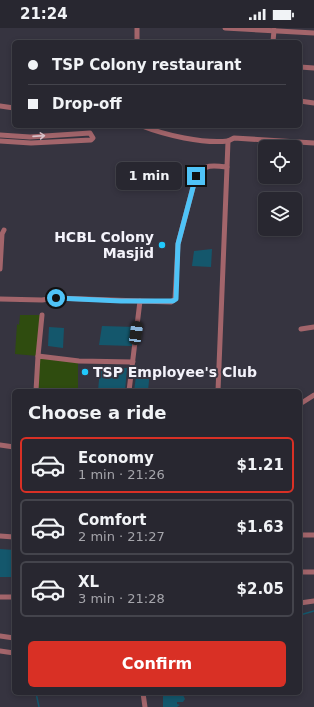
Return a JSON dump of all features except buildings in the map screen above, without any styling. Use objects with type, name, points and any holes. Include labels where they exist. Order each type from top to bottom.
[{"type":"street","points":[[137,40],[138,28]]},
{"type":"street","points":[[225,28],[314,33]]},
{"type":"street","points":[[274,40],[276,30]]},
{"type":"street","points":[[302,67],[314,68]]},
{"type":"street","points":[[302,101],[314,102]]},
{"type":"street","points":[[0,106],[12,108]]},
{"type":"street","points":[[148,128],[176,137],[214,142],[228,141],[239,138],[314,143]]},
{"type":"street","points":[[0,135],[30,137],[90,133],[93,138],[91,140],[31,143],[0,141]]},
{"type":"street","points":[[218,389],[228,141]]},
{"type":"street","points":[[0,299],[42,300],[56,298],[171,302],[176,299],[178,244],[196,176],[202,168],[207,166],[227,168]]},
{"type":"street","points":[[0,269],[2,237],[4,230]]},
{"type":"street","points":[[129,389],[140,301]]},
{"type":"street","points":[[36,389],[42,314]]},
{"type":"street","points":[[301,329],[314,326]]},
{"type":"street","points":[[38,356],[79,361],[133,362]]},
{"type":"street","points":[[302,403],[314,395]]},
{"type":"street","points":[[0,446],[12,447]]},
{"type":"street","points":[[302,535],[314,535]]},
{"type":"street","points":[[0,536],[12,537]]},
{"type":"street","points":[[302,572],[314,572]]},
{"type":"street","points":[[0,597],[12,597]]},
{"type":"street","points":[[302,603],[314,601]]},
{"type":"street","points":[[0,636],[12,638]]},
{"type":"street","points":[[0,651],[12,653]]},
{"type":"street","points":[[143,695],[145,707]]},
{"type":"green space","points":[[20,315],[42,315],[38,356],[15,354],[17,324],[19,325]]},
{"type":"green space","points":[[38,356],[78,362],[78,389],[36,389]]},
{"type":"water","points":[[212,249],[211,267],[192,266],[194,251]]},
{"type":"water","points":[[102,326],[135,327],[132,346],[99,345]]},
{"type":"water","points":[[49,327],[64,328],[63,348],[48,346]]},
{"type":"water","points":[[127,368],[125,389],[98,389],[100,369]]},
{"type":"water","points":[[137,369],[150,370],[148,389],[134,389]]},
{"type":"water","points":[[0,549],[12,550],[12,577],[0,577]]},
{"type":"water","points":[[163,695],[183,695],[185,699],[183,702],[177,702],[177,704],[180,705],[177,707],[163,707]]},
{"type":"waterway","points":[[302,614],[314,611]]},
{"type":"waterway","points":[[36,695],[39,707]]},
{"type":"place","name":"HCBL Colony Masjid","points":[[162,245]]},
{"type":"place","name":"TSP Employee's Club","points":[[85,372]]},
{"type":"route","points":[[56,298],[157,302],[173,301],[176,299],[178,244],[196,176]]}]
